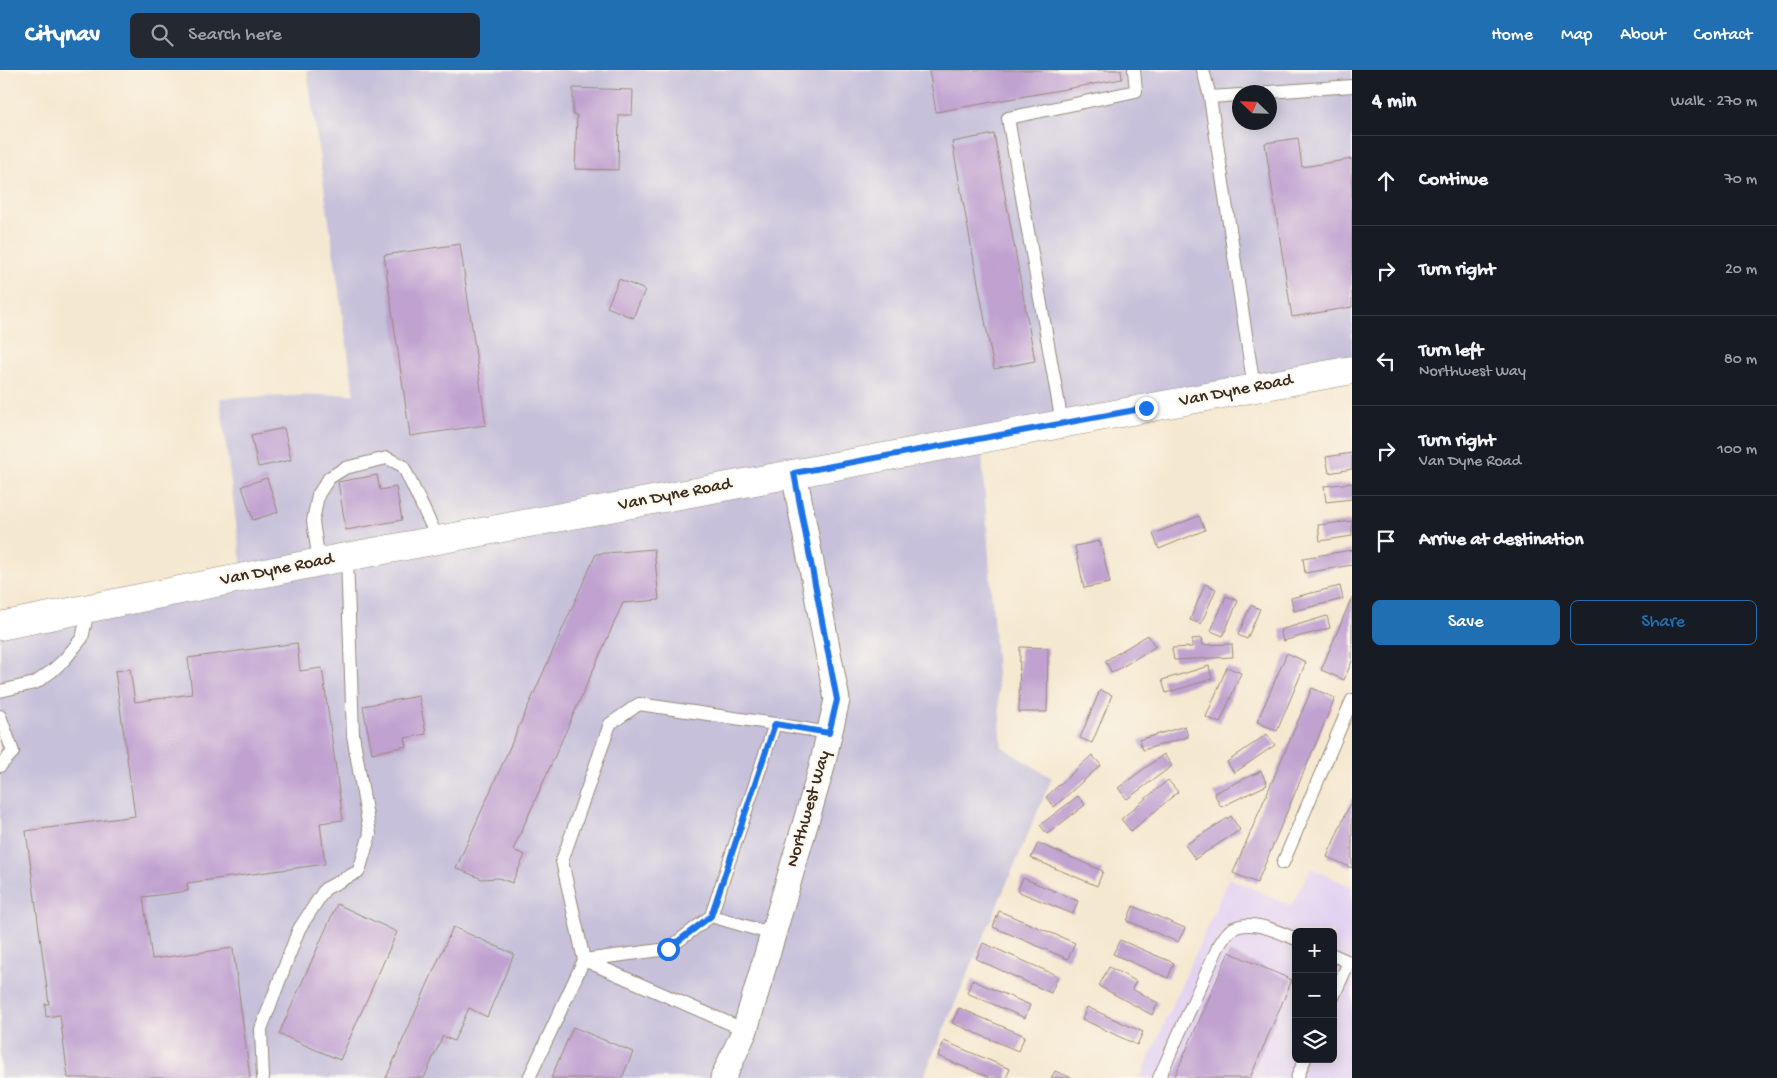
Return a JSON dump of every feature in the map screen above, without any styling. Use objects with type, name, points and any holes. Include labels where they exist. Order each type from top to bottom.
[{"type":"street","name":"Van Dyne Road","points":[[0,626],[347,556],[1352,370]]},
{"type":"street","name":"Northwest Way","points":[[723,1078],[745,1030],[821,770],[837,700],[794,473]]},
{"type":"lane","points":[[1062,424],[1008,118],[1136,91],[1134,70]]},
{"type":"lane","points":[[1204,70],[1210,97],[1254,388]]},
{"type":"lane","points":[[1277,91],[1352,86]]},
{"type":"lane","points":[[1210,97],[1232,96]]},
{"type":"lane","points":[[319,562],[313,521],[318,494],[329,478],[345,468],[387,458],[404,466],[438,539]]},
{"type":"lane","points":[[262,1078],[260,1029],[299,929],[325,889],[359,871],[370,834],[353,735],[347,556]]},
{"type":"lane","points":[[0,691],[35,683],[65,659],[82,638],[89,608]]},
{"type":"lane","points":[[1284,863],[1352,700]]},
{"type":"lane","points":[[529,1078],[584,960],[562,861],[610,724],[639,704],[829,733]]},
{"type":"lane","points":[[0,716],[13,752],[0,766]]},
{"type":"lane","points":[[584,960],[668,949],[711,916],[775,724]]},
{"type":"lane","points":[[711,916],[773,934]]},
{"type":"lane","points":[[1159,1078],[1224,936],[1233,929],[1242,926],[1262,925],[1292,937]]},
{"type":"lane","points":[[1337,957],[1349,962],[1337,988]]},
{"type":"lane","points":[[584,960],[745,1030]]},
{"type":"lane","points":[[1297,1078],[1303,1063]]},
{"type":"shaded area","points":[[307,70],[1352,70],[1352,370],[981,439],[1002,747],[1052,778],[923,1078],[0,1078],[0,626],[243,577],[220,398],[354,394]]},
{"type":"shaded area","points":[[1311,868],[1352,887],[1352,1078],[1140,1078],[1229,878],[1291,906]]},
{"type":"building","points":[[929,70],[1121,70],[1122,79],[936,112]]},
{"type":"building","points":[[573,88],[633,90],[632,115],[619,115],[618,170],[575,169],[577,115],[573,115]]},
{"type":"building","points":[[994,134],[1035,361],[994,369],[952,142]]},
{"type":"building","points":[[1298,138],[1302,167],[1352,159],[1352,307],[1292,317],[1265,143]]},
{"type":"building","points":[[460,244],[486,425],[410,436],[384,255]]},
{"type":"building","points":[[619,279],[645,290],[633,318],[607,307]]},
{"type":"building","points":[[284,428],[291,460],[258,467],[251,435]]},
{"type":"building","points":[[1352,453],[1352,469],[1329,473],[1326,457]]},
{"type":"building","points":[[377,475],[380,490],[396,487],[402,520],[346,530],[338,482]]},
{"type":"building","points":[[267,478],[278,512],[253,520],[242,486]]},
{"type":"building","points":[[1352,483],[1352,499],[1326,502],[1324,486]]},
{"type":"building","points":[[1199,516],[1205,530],[1159,549],[1153,534]]},
{"type":"building","points":[[1352,521],[1352,536],[1320,541],[1318,525]]},
{"type":"building","points":[[1100,541],[1110,583],[1084,588],[1075,546]]},
{"type":"building","points":[[654,549],[659,600],[623,603],[513,850],[525,855],[512,883],[499,878],[482,879],[456,868],[596,554]]},
{"type":"building","points":[[1352,550],[1352,565],[1305,573],[1303,558]]},
{"type":"building","points":[[1205,584],[1216,589],[1201,624],[1190,620]]},
{"type":"building","points":[[1340,586],[1343,599],[1294,611],[1291,598]]},
{"type":"building","points":[[1226,596],[1238,601],[1223,636],[1211,631]]},
{"type":"building","points":[[1352,597],[1352,661],[1344,680],[1321,670]]},
{"type":"building","points":[[1251,605],[1260,609],[1247,639],[1238,635]]},
{"type":"building","points":[[1327,616],[1330,628],[1283,641],[1280,630]]},
{"type":"building","points":[[1148,635],[1155,647],[1112,673],[1105,661]]},
{"type":"building","points":[[1202,638],[1203,645],[1232,644],[1233,657],[1174,660],[1172,648],[1192,647],[1192,639]]},
{"type":"building","points":[[297,643],[300,671],[322,668],[343,820],[320,823],[325,864],[187,883],[188,891],[143,897],[152,959],[233,948],[250,1078],[68,1078],[60,1015],[46,1017],[45,1004],[49,1004],[26,831],[135,816],[115,671],[130,669],[135,702],[192,694],[188,658]]},
{"type":"building","points":[[1020,647],[1048,648],[1047,712],[1019,712]]},
{"type":"building","points":[[1287,653],[1306,662],[1277,731],[1257,722]]},
{"type":"building","points":[[1209,666],[1212,679],[1166,693],[1162,680]]},
{"type":"building","points":[[1227,667],[1241,673],[1220,723],[1206,717]]},
{"type":"building","points":[[1312,688],[1335,698],[1257,883],[1233,873]]},
{"type":"building","points":[[1100,690],[1112,695],[1092,743],[1080,738]]},
{"type":"building","points":[[419,696],[426,734],[405,738],[407,746],[372,753],[363,706]]},
{"type":"building","points":[[1185,726],[1188,737],[1143,750],[1139,740]]},
{"type":"building","points":[[1267,734],[1275,745],[1234,773],[1227,762]]},
{"type":"building","points":[[1164,754],[1172,766],[1127,799],[1118,788]]},
{"type":"building","points":[[1092,755],[1101,765],[1054,807],[1046,797]]},
{"type":"building","points":[[1261,771],[1267,785],[1221,807],[1214,793]]},
{"type":"building","points":[[1168,780],[1178,792],[1131,831],[1121,819]]},
{"type":"building","points":[[1078,796],[1085,805],[1047,834],[1040,825]]},
{"type":"building","points":[[1352,799],[1352,868],[1327,857]]},
{"type":"building","points":[[1231,816],[1240,830],[1195,859],[1185,845]]},
{"type":"building","points":[[1038,843],[1103,871],[1097,886],[1031,858]]},
{"type":"building","points":[[1023,878],[1078,901],[1073,914],[1017,891]]},
{"type":"building","points":[[337,904],[397,932],[340,1060],[279,1034]]},
{"type":"building","points":[[1133,906],[1185,928],[1178,942],[1127,921]]},
{"type":"building","points":[[999,911],[1075,943],[1068,959],[993,927]]},
{"type":"building","points":[[453,927],[514,954],[487,1017],[469,1008],[454,1041],[443,1036],[424,1078],[386,1078]]},
{"type":"building","points":[[1120,940],[1174,963],[1168,978],[1113,954]]},
{"type":"building","points":[[983,943],[1058,976],[1051,993],[976,959]]},
{"type":"building","points":[[1229,952],[1292,980],[1250,1078],[1174,1078]]},
{"type":"building","points":[[1109,967],[1136,981],[1132,989],[1158,1003],[1152,1015],[1099,986]]},
{"type":"building","points":[[972,980],[1030,1005],[1025,1018],[967,993]]},
{"type":"building","points":[[1087,1007],[1143,1032],[1137,1045],[1082,1019]]},
{"type":"building","points":[[959,1008],[1025,1036],[1018,1051],[952,1023]]},
{"type":"building","points":[[573,1027],[633,1052],[622,1078],[551,1078]]},
{"type":"building","points":[[944,1041],[1010,1069],[1006,1078],[990,1078],[938,1056]]},
{"type":"building","points":[[1055,1071],[1072,1078],[1051,1078]]},
{"type":"route","points":[[668,949],[711,916],[775,724],[829,733],[837,700],[794,473],[1146,408]]}]
